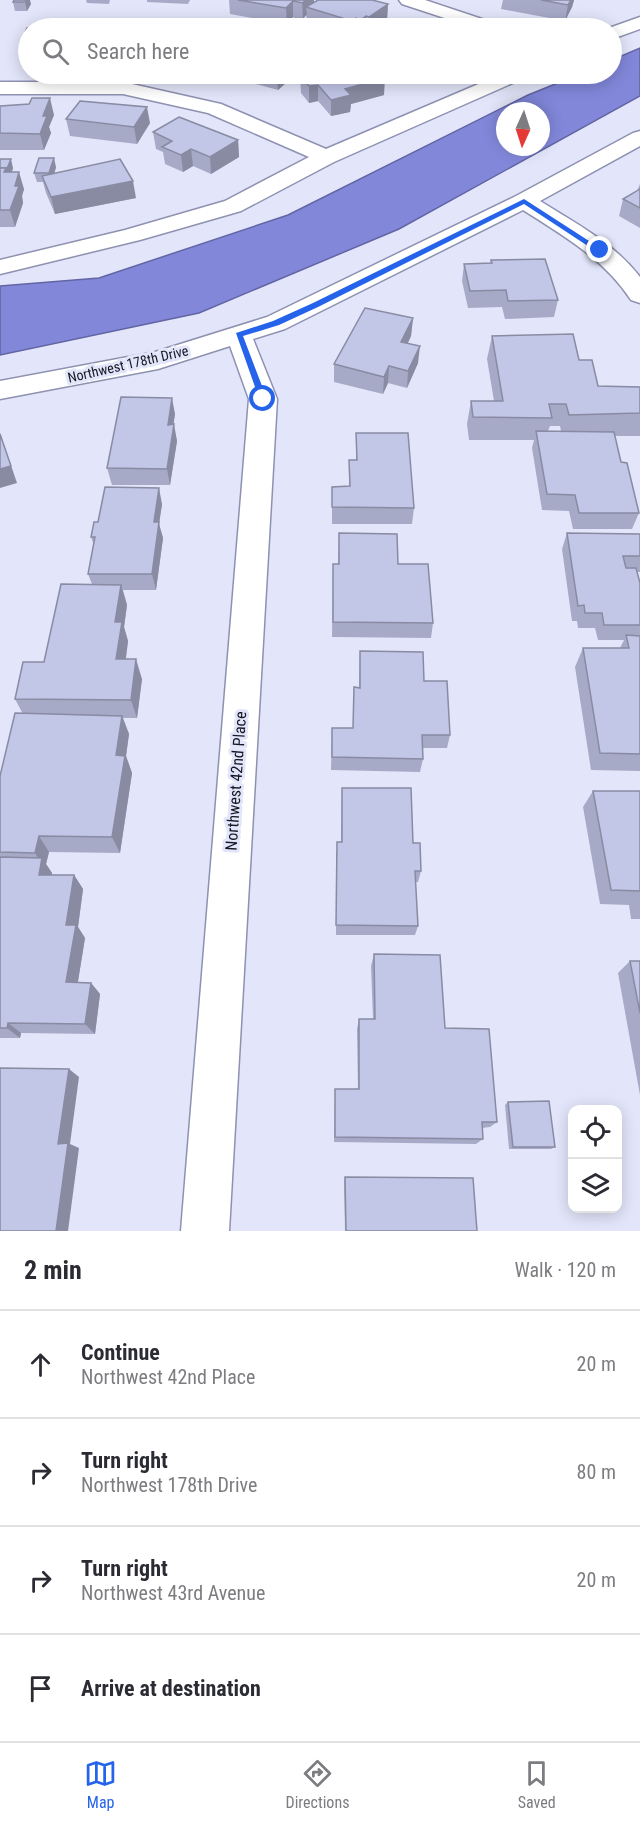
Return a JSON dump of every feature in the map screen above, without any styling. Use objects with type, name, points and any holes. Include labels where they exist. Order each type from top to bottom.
[{"type":"street","points":[[408,0],[461,18]]},
{"type":"street","points":[[622,30],[640,22]]},
{"type":"street","points":[[0,267],[132,235],[233,206],[326,157],[494,84]]},
{"type":"street","points":[[0,87],[123,88],[214,108],[326,157]]},
{"type":"street","name":"Northwest 178th Drive","points":[[0,390],[26,387],[158,360],[276,323],[524,201],[640,137]]},
{"type":"street","points":[[524,201],[600,250],[633,282],[640,295]]},
{"type":"street","name":"Northwest 42nd Place","points":[[205,1231],[263,399],[239,335]]},
{"type":"water","points":[[640,48],[640,96],[550,146],[550,102],[514,102],[555,84],[622,84],[622,56]]},
{"type":"water","points":[[496,111],[496,156],[531,156],[399,229],[199,313],[0,355],[0,286],[99,278],[288,215]]},
{"type":"building","points":[[14,0],[26,0],[25,2],[13,2]]},
{"type":"building","points":[[238,0],[305,0],[303,3],[293,1],[286,8]]},
{"type":"building","points":[[318,0],[372,0],[388,4],[369,17],[364,18],[342,18],[306,7]]},
{"type":"building","points":[[541,0],[571,0],[568,5]]},
{"type":"building","points":[[307,84],[363,84],[345,89],[351,95],[331,100],[318,85],[309,86]]},
{"type":"building","points":[[32,98],[50,98],[43,116],[47,116],[40,134],[0,133],[0,106],[29,104]]},
{"type":"building","points":[[80,101],[147,107],[134,127],[66,119]]},
{"type":"building","points":[[179,117],[238,140],[210,157],[191,149],[181,155],[162,147],[172,141],[153,132]]},
{"type":"building","points":[[39,158],[54,158],[49,173],[34,173]]},
{"type":"building","points":[[0,159],[11,159],[6,171],[6,168],[0,168]]},
{"type":"building","points":[[120,159],[133,181],[51,197],[42,176]]},
{"type":"building","points":[[0,168],[6,168],[4,172],[19,172],[15,186],[19,186],[10,210],[0,210]]},
{"type":"building","points":[[640,189],[640,208],[623,199]]},
{"type":"building","points":[[545,259],[558,300],[508,301],[506,290],[470,291],[464,264],[492,263],[491,260]]},
{"type":"building","points":[[365,308],[413,318],[401,342],[420,346],[408,371],[389,366],[384,377],[334,364]]},
{"type":"building","points":[[573,334],[579,360],[592,360],[598,386],[640,387],[640,413],[569,415],[566,404],[549,404],[552,418],[473,417],[471,401],[503,401],[492,336]]},
{"type":"building","points":[[121,397],[172,398],[168,425],[174,424],[167,469],[107,468]]},
{"type":"building","points":[[536,431],[614,432],[621,462],[627,463],[639,513],[579,513],[575,495],[547,494]]},
{"type":"building","points":[[356,433],[408,433],[414,508],[332,507],[332,487],[350,486],[349,460],[357,460]]},
{"type":"building","points":[[0,434],[11,466],[0,469]]},
{"type":"building","points":[[105,487],[159,488],[154,522],[159,522],[152,574],[88,574],[95,537],[91,537],[94,522],[98,522]]},
{"type":"building","points":[[339,533],[397,534],[398,564],[428,564],[433,623],[333,622],[333,564],[339,564]]},
{"type":"building","points":[[567,533],[640,534],[640,556],[623,556],[626,568],[636,568],[640,583],[640,625],[604,625],[602,613],[585,613],[584,605],[578,606]]},
{"type":"building","points":[[61,584],[121,585],[115,622],[122,622],[116,659],[136,659],[131,700],[15,699],[23,662],[44,662]]},
{"type":"building","points":[[626,635],[640,636],[640,754],[600,753],[583,648],[629,648]]},
{"type":"building","points":[[360,651],[423,652],[424,681],[447,681],[450,735],[422,735],[423,759],[332,757],[332,728],[353,728],[354,687],[360,688]]},
{"type":"building","points":[[15,713],[122,716],[116,755],[125,756],[112,837],[39,836],[35,853],[0,852],[0,776]]},
{"type":"building","points":[[342,788],[411,788],[413,843],[420,843],[421,871],[415,871],[418,926],[336,925],[337,842],[342,842]]},
{"type":"building","points":[[593,791],[640,791],[640,891],[611,890]]},
{"type":"building","points":[[0,857],[42,858],[39,875],[74,875],[66,925],[76,925],[66,982],[91,983],[85,1024],[8,1023],[7,1028],[0,1028]]},
{"type":"building","points":[[374,954],[440,955],[445,1028],[489,1029],[497,1122],[482,1122],[483,1139],[335,1137],[335,1089],[359,1089],[359,1019],[375,1019]]},
{"type":"building","points":[[630,961],[640,961],[640,1013]]},
{"type":"building","points":[[0,1068],[69,1069],[58,1144],[68,1143],[56,1231],[0,1231]]},
{"type":"building","points":[[549,1101],[555,1147],[513,1147],[508,1102]]},
{"type":"building","points":[[345,1177],[473,1178],[477,1231],[346,1231]]},
{"type":"route","points":[[263,399],[239,335],[276,323],[316,305],[524,201],[600,250]]}]
